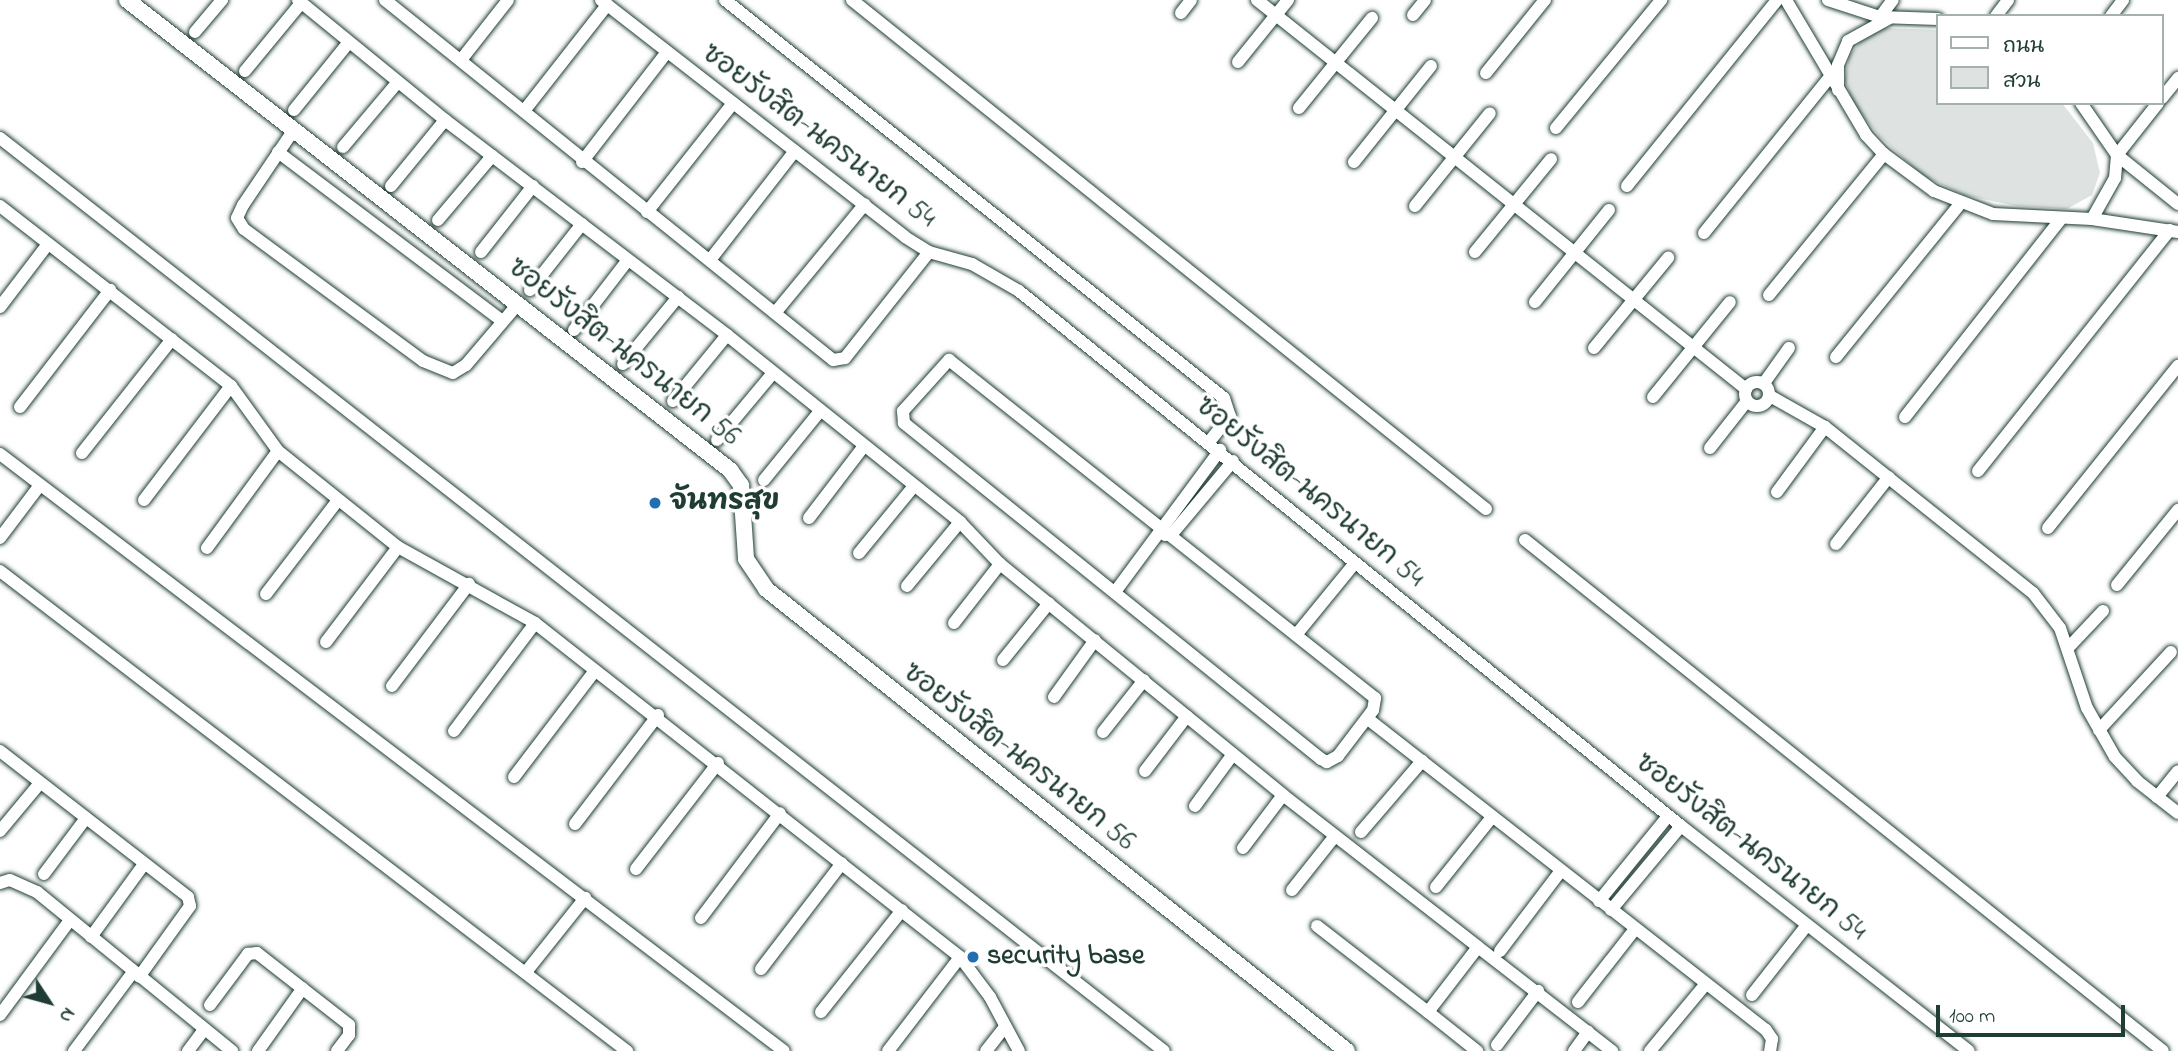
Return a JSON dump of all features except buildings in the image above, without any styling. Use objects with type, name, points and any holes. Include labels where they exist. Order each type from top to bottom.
[{"type":"street","name":"ซอยรังสิต-นครนายก 56","points":[[127,0],[730,470],[741,485],[746,559],[766,589],[1347,1051]]},
{"type":"street","points":[[195,32],[222,0]]},
{"type":"street","points":[[384,0],[400,5],[582,162],[839,362],[929,252]]},
{"type":"street","points":[[461,60],[508,0]]},
{"type":"street","points":[[725,0],[1224,398],[1230,416],[1165,532]]},
{"type":"street","points":[[852,0],[1486,509]]},
{"type":"street","points":[[1181,13],[1191,0]]},
{"type":"street","points":[[1257,0],[1692,349],[1757,406],[1769,396]]},
{"type":"street","points":[[1238,62],[1288,0]]},
{"type":"street","points":[[1413,15],[1425,0]]},
{"type":"street","points":[[1486,73],[1545,0]]},
{"type":"street","points":[[1556,128],[1661,0]]},
{"type":"street","points":[[1627,186],[1776,0]]},
{"type":"street","points":[[1786,0],[1854,119],[1884,154],[1912,177],[1960,204],[2004,215],[2092,219],[2174,231]]},
{"type":"street","points":[[1828,0],[1886,17],[1937,19]]},
{"type":"street","points":[[1838,90],[1838,65],[1848,41],[1886,17],[1893,0]]},
{"type":"street","points":[[245,71],[299,1],[445,120],[727,335],[960,522],[1000,564],[1283,795],[1612,1051]]},
{"type":"street","points":[[524,111],[604,3]]},
{"type":"street","name":"ซอยรังสิต-นครนายก 54","points":[[604,3],[929,252],[972,264],[1019,290],[1681,827],[1969,1051]]},
{"type":"street","points":[[1299,108],[1372,18]]},
{"type":"street","points":[[294,110],[349,42]]},
{"type":"street","points":[[582,162],[667,52]]},
{"type":"street","points":[[1354,162],[1432,66]]},
{"type":"street","points":[[1704,233],[1830,78]]},
{"type":"street","points":[[2164,95],[2178,78]]},
{"type":"street","points":[[343,147],[398,82]]},
{"type":"street","points":[[647,212],[733,103]]},
{"type":"street","points":[[2082,105],[2117,155],[2178,204]]},
{"type":"street","points":[[2092,219],[2115,178],[2117,155],[2156,105]]},
{"type":"street","points":[[1415,206],[1490,113]]},
{"type":"street","points":[[391,186],[445,120]]},
{"type":"street","points":[[293,131],[237,218],[244,229],[423,361],[453,373],[466,365],[518,304]]},
{"type":"street","points":[[0,138],[1164,1051]]},
{"type":"street","points":[[710,260],[796,151]]},
{"type":"street","points":[[278,152],[502,321]]},
{"type":"street","points":[[1769,295],[1884,154]]},
{"type":"street","points":[[438,220],[492,156]]},
{"type":"street","points":[[1475,252],[1551,159]]},
{"type":"street","points":[[481,252],[533,186]]},
{"type":"street","points":[[775,313],[865,204]]},
{"type":"street","points":[[1836,357],[1960,204]]},
{"type":"street","points":[[0,206],[231,386],[278,452],[398,547],[535,623],[594,671],[658,715],[960,957],[1019,1051]]},
{"type":"street","points":[[1535,302],[1609,210]]},
{"type":"street","points":[[1905,417],[2061,219]]},
{"type":"street","points":[[530,290],[582,224]]},
{"type":"street","points":[[1978,471],[2174,231]]},
{"type":"street","points":[[0,307],[48,244]]},
{"type":"street","points":[[1594,348],[1668,257]]},
{"type":"street","points":[[574,330],[628,260]]},
{"type":"street","points":[[20,407],[110,290]]},
{"type":"street","points":[[623,364],[678,297]]},
{"type":"street","points":[[1653,397],[1730,302]]},
{"type":"street","points":[[673,401],[727,335]]},
{"type":"street","points":[[82,453],[172,339]]},
{"type":"street","points":[[1764,383],[1790,348]]},
{"type":"street","points":[[954,361],[1165,532],[1375,698],[1368,719],[1333,761],[1321,759],[904,423],[903,411],[943,363],[954,361]]},
{"type":"street","points":[[2048,528],[2178,366]]},
{"type":"street","points":[[717,440],[773,373]]},
{"type":"street","points":[[1710,448],[1756,382],[1764,383]]},
{"type":"street","points":[[1764,383],[1769,396],[1825,427],[2033,593],[2052,615],[2068,648],[2081,694],[2099,730],[2124,769],[2178,813]]},
{"type":"street","points":[[144,500],[231,386]]},
{"type":"street","points":[[764,480],[820,411]]},
{"type":"street","points":[[1777,492],[1825,427]]},
{"type":"street","points":[[808,518],[864,446]]},
{"type":"street","points":[[207,548],[278,452]]},
{"type":"street","points":[[0,454],[784,1051]]},
{"type":"street","points":[[1115,592],[1165,532],[1233,461]]},
{"type":"street","points":[[1836,544],[1889,477]]},
{"type":"street","points":[[0,538],[40,485]]},
{"type":"street","points":[[859,553],[914,486]]},
{"type":"street","points":[[266,594],[338,500]]},
{"type":"street","points":[[2117,585],[2178,510]]},
{"type":"street","points":[[907,586],[960,522]]},
{"type":"street","points":[[1525,540],[2163,1051]]},
{"type":"street","points":[[326,642],[398,547]]},
{"type":"street","points":[[1296,635],[1355,563]]},
{"type":"street","points":[[954,623],[1000,564]]},
{"type":"street","points":[[0,571],[627,1051]]},
{"type":"street","points":[[392,686],[469,584]]},
{"type":"street","points":[[1003,660],[1049,603]]},
{"type":"street","points":[[2068,648],[2103,611]]},
{"type":"street","points":[[454,731],[535,623]]},
{"type":"street","points":[[1054,697],[1095,640]]},
{"type":"street","points":[[2099,730],[2171,652]]},
{"type":"street","points":[[514,778],[594,671]]},
{"type":"street","points":[[1103,732],[1144,680]]},
{"type":"street","points":[[575,824],[658,715]]},
{"type":"street","points":[[1145,771],[1187,716]]},
{"type":"street","points":[[1368,719],[1560,872],[1766,1030],[1772,1039],[1770,1051]]},
{"type":"street","points":[[0,751],[188,897],[190,906],[75,1051]]},
{"type":"street","points":[[1195,806],[1233,754]]},
{"type":"street","points":[[1361,832],[1422,761]]},
{"type":"street","points":[[636,869],[718,763]]},
{"type":"street","points":[[2157,797],[2178,771]]},
{"type":"street","points":[[0,831],[40,783]]},
{"type":"street","points":[[1243,848],[1283,795]]},
{"type":"street","points":[[701,918],[780,813]]},
{"type":"street","points":[[1599,901],[1668,816]]},
{"type":"street","points":[[1436,887],[1492,817]]},
{"type":"street","points":[[44,874],[86,818]]},
{"type":"street","points":[[1611,910],[1681,827]]},
{"type":"street","points":[[1292,890],[1335,836]]},
{"type":"street","points":[[761,970],[842,863]]},
{"type":"street","points":[[90,937],[144,864]]},
{"type":"street","points":[[1500,951],[1560,872]]},
{"type":"street","points":[[0,883],[10,880],[23,883],[232,1051]]},
{"type":"street","points":[[526,972],[585,898]]},
{"type":"street","points":[[821,1012],[902,910]]},
{"type":"street","points":[[0,1015],[70,920]]},
{"type":"street","points":[[1752,995],[1807,925]]},
{"type":"street","points":[[1317,926],[1478,1051]]},
{"type":"street","points":[[1578,1002],[1635,929]]},
{"type":"street","points":[[1428,1012],[1478,947]]},
{"type":"street","points":[[209,1005],[252,951],[349,1025],[349,1035],[337,1051]]},
{"type":"street","points":[[888,1051],[960,957]]},
{"type":"street","points":[[1650,1051],[1705,985]]},
{"type":"street","points":[[258,1051],[303,989]]},
{"type":"street","points":[[1496,1045],[1538,991]]},
{"type":"street","points":[[986,1051],[1005,1027]]},
{"type":"street","points":[[188,1051],[204,1030]]},
{"type":"street","points":[[1574,1051],[1588,1032]]},
{"type":"green space","points":[[1884,28],[1937,30],[1937,105],[2064,105],[2093,143],[2100,173],[2092,195],[2067,209],[2016,206],[1964,195],[1922,175],[1879,136],[1853,103],[1845,80],[1849,57],[1861,41]]},
{"type":"place","name":"จันทรสุข","points":[[655,503]]},
{"type":"place","name":"security base","points":[[973,957]]}]
